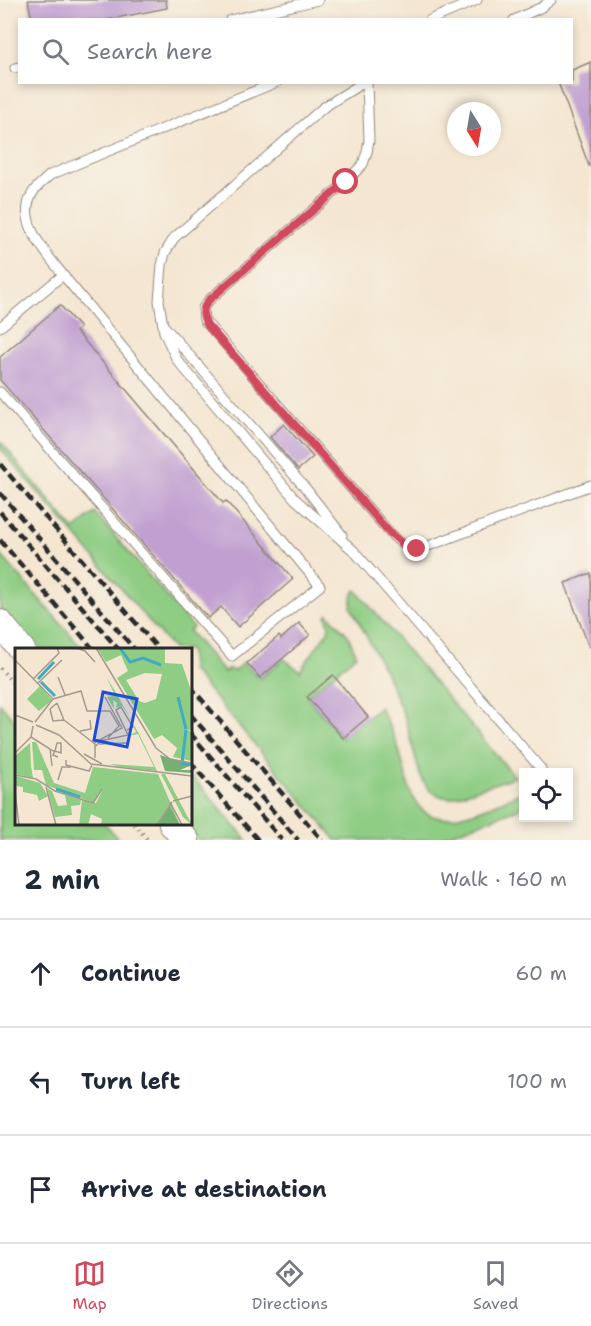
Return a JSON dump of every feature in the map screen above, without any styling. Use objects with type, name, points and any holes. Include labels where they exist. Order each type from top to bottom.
[{"type":"street","points":[[0,623],[20,648]]},
{"type":"street","points":[[173,825],[186,840]]},
{"type":"lane","points":[[239,18],[318,0]]},
{"type":"lane","points":[[435,18],[477,0]]},
{"type":"lane","points":[[517,18],[542,7],[551,0]]},
{"type":"lane","points":[[0,392],[232,656],[320,586],[63,275],[36,240],[26,212],[31,195],[50,176],[272,84]]},
{"type":"lane","points":[[354,551],[295,499],[197,385],[174,353],[162,322],[159,301],[162,265],[165,253],[174,238],[324,107],[362,84]]},
{"type":"lane","points":[[365,84],[369,140],[363,164],[346,182],[209,300],[203,308],[204,320],[389,532],[411,549],[423,548],[591,485]]},
{"type":"lane","points":[[0,327],[63,275]]},
{"type":"lane","points":[[162,322],[307,490],[354,551],[540,768]]},
{"type":"path","points":[[0,668],[15,686]]},
{"type":"path","points":[[135,825],[148,840]]},
{"type":"green space","points":[[0,441],[74,530],[95,513],[193,627],[189,631],[224,672],[229,669],[234,671],[243,663],[260,678],[284,659],[300,671],[328,631],[326,616],[328,614],[348,635],[356,655],[307,697],[342,738],[380,707],[397,744],[408,786],[419,807],[427,814],[453,817],[519,794],[519,808],[435,840],[336,840],[192,671],[192,648],[172,648],[0,448]]},
{"type":"green space","points":[[0,554],[82,648],[34,648],[0,609]]},
{"type":"green space","points":[[356,590],[515,777],[450,798],[439,796],[428,789],[420,775],[405,718],[385,671],[351,607],[353,593]]},
{"type":"green space","points":[[0,703],[15,721],[15,825],[106,825],[119,840],[0,840]]},
{"type":"green space","points":[[192,776],[247,840],[198,840],[185,825],[192,825]]},
{"type":"building","points":[[28,0],[166,0],[167,8],[116,18],[32,18]]},
{"type":"building","points":[[591,62],[591,166],[589,166],[559,84],[573,84],[573,70]]},
{"type":"building","points":[[60,305],[80,328],[76,331],[223,503],[226,501],[293,579],[238,627],[221,607],[208,618],[0,380],[0,357]]},
{"type":"building","points":[[284,424],[313,457],[298,470],[270,437]]},
{"type":"building","points":[[591,573],[591,646],[589,647],[565,583]]},
{"type":"building","points":[[299,623],[310,635],[260,678],[247,663],[279,636],[281,639]]},
{"type":"building","points":[[333,675],[368,717],[343,738],[307,697]]},
{"type":"railway","points":[[0,464],[157,648]]},
{"type":"railway","points":[[0,493],[133,648]]},
{"type":"railway","points":[[0,512],[117,648]]},
{"type":"railway","points":[[0,540],[92,648]]},
{"type":"railway","points":[[192,688],[322,840]]},
{"type":"railway","points":[[192,716],[298,840]]},
{"type":"railway","points":[[192,735],[282,840]]},
{"type":"railway","points":[[192,764],[258,840]]},
{"type":"route","points":[[346,182],[209,300],[203,308],[204,320],[389,532],[404,545],[417,549]]}]
